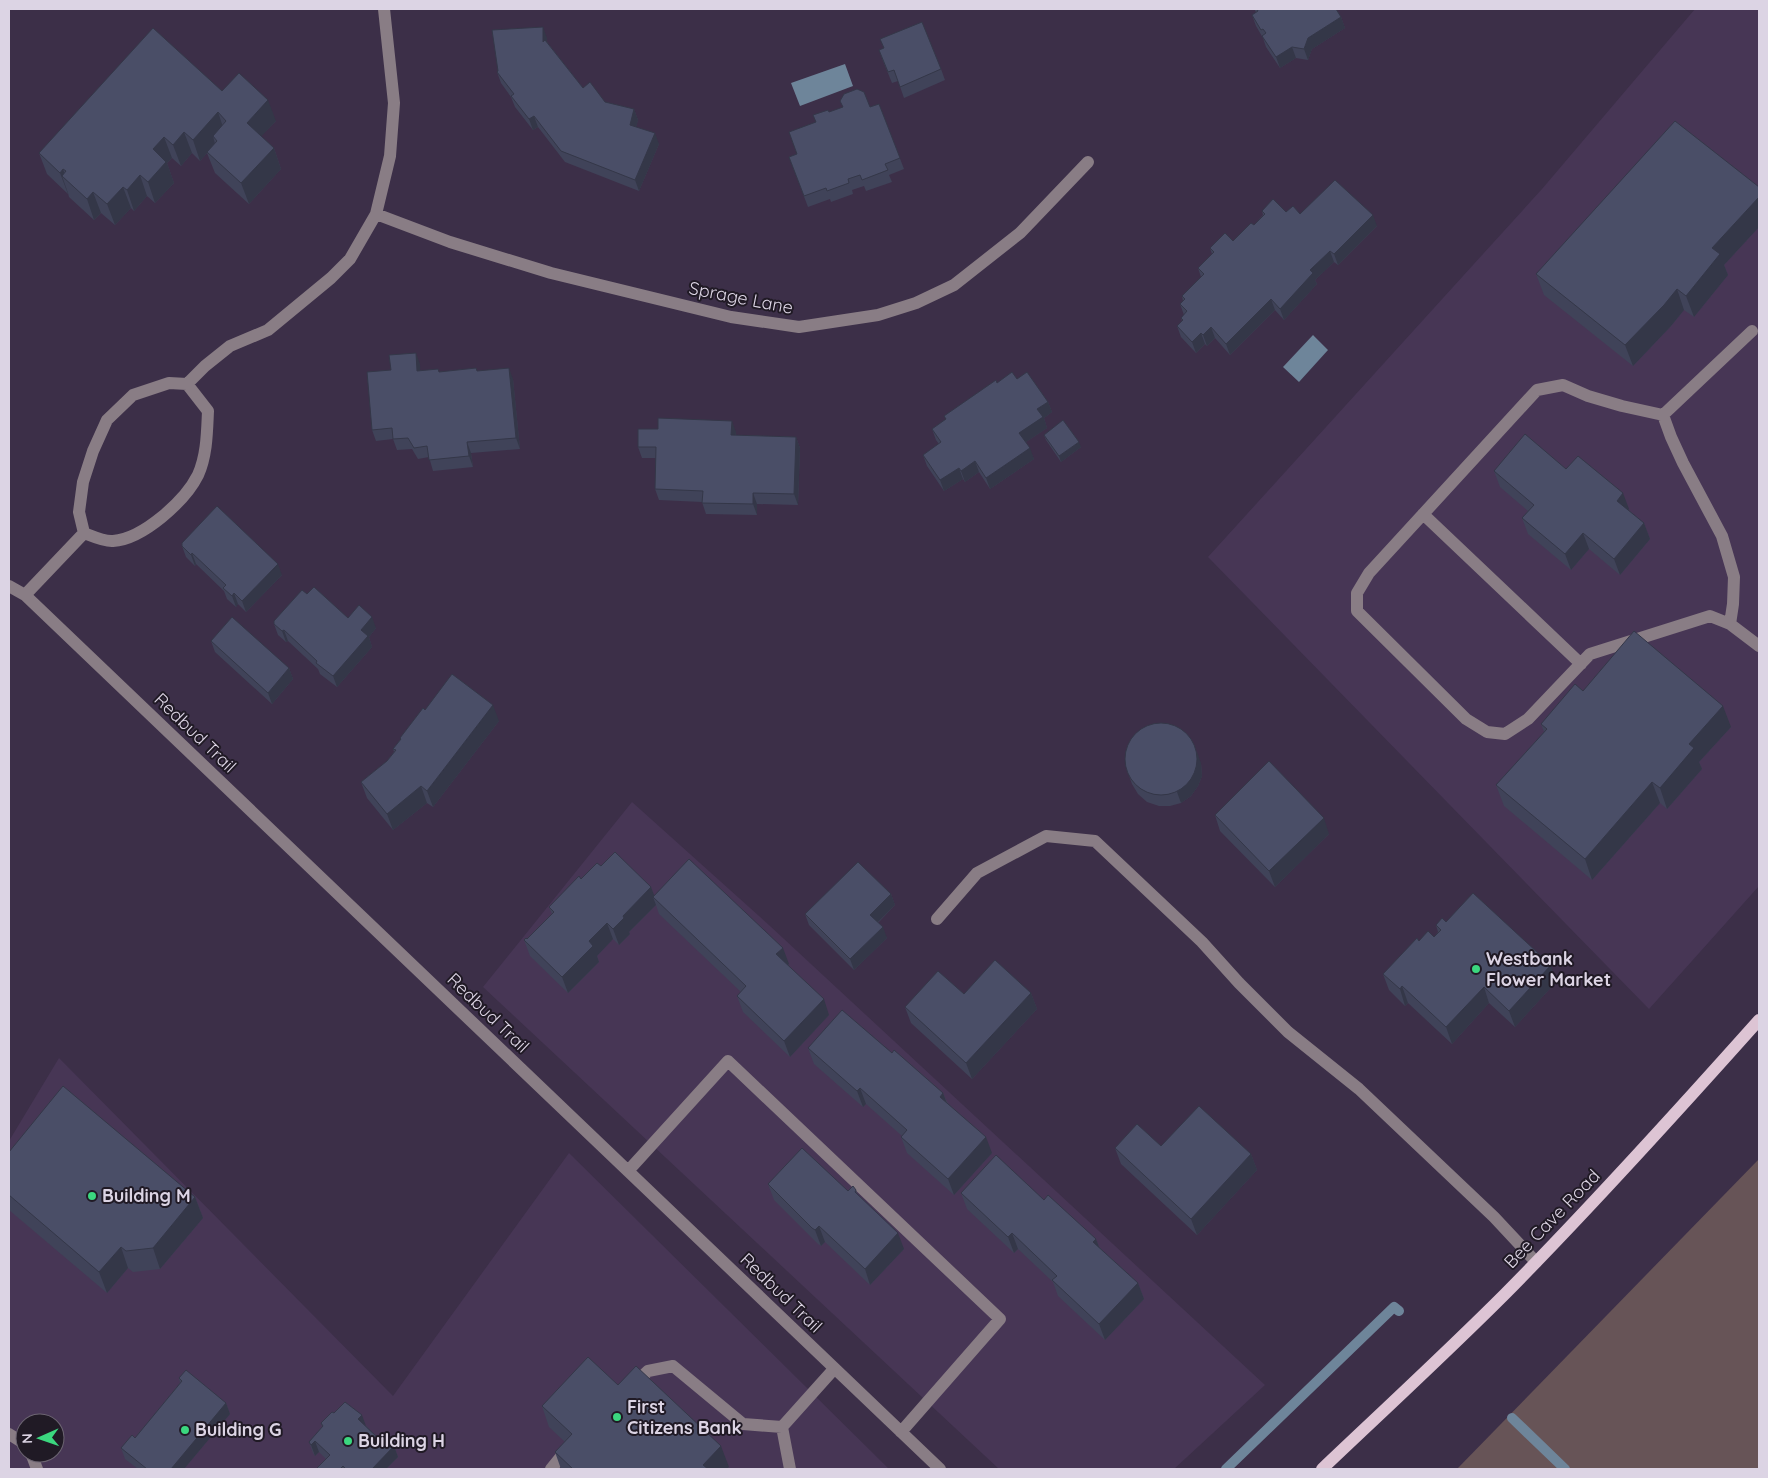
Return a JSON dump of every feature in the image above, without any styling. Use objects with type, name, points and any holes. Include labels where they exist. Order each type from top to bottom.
[{"type":"main road","name":"Bee Cave Road","points":[[1322,1469],[1456,1342],[1536,1262],[1627,1166],[1759,1020]]},
{"type":"street","points":[[187,384],[204,366],[230,346],[268,330],[331,278],[350,259],[376,214],[390,156],[394,103],[384,9]]},
{"type":"street","name":"Sprage Lane","points":[[376,214],[450,242],[551,273],[731,317],[799,327],[878,315],[916,303],[954,285],[1020,233],[1088,162]]},
{"type":"street","points":[[1663,415],[1752,331]]},
{"type":"street","points":[[169,383],[187,384],[208,411],[206,446],[198,475],[174,506],[137,536],[112,542],[84,533],[79,512],[83,482],[93,451],[107,420],[133,395],[169,383]]},
{"type":"street","points":[[1663,415],[1588,396],[1563,385],[1537,390],[1370,573],[1357,593],[1357,611],[1466,719],[1487,732],[1505,734],[1528,719],[1590,654],[1710,616],[1730,624],[1759,646]]},
{"type":"street","points":[[1663,415],[1683,463],[1722,536],[1734,577],[1734,604],[1730,624]]},
{"type":"street","points":[[1423,514],[1581,664]]},
{"type":"street","points":[[25,595],[84,533]]},
{"type":"street","name":"Redbud Trail","points":[[9,586],[25,595],[940,1469]]},
{"type":"street","points":[[937,919],[978,873],[1046,836],[1095,840],[1202,942],[1239,984],[1288,1032],[1359,1090],[1494,1217],[1536,1262]]},
{"type":"street","points":[[628,1171],[728,1061],[993,1313],[1000,1320],[901,1432]]},
{"type":"street","points":[[624,1393],[648,1371],[673,1366],[743,1424],[782,1427]]},
{"type":"street","points":[[782,1427],[834,1369]]},
{"type":"street","points":[[782,1427],[790,1469]]},
{"type":"street","points":[[551,1469],[570,1446]]},
{"type":"shaded area","points":[[1695,9],[1759,9],[1759,886],[1649,1009],[1208,557],[1542,189]]},
{"type":"shaded area","points":[[632,802],[770,926],[1265,1385],[1174,1469],[999,1469],[483,987]]},
{"type":"shaded area","points":[[59,1058],[393,1396],[569,1153],[889,1469],[9,1469],[9,1141]]},
{"type":"shaded area","points":[[1759,1159],[1759,1469],[1457,1469]]},
{"type":"water","points":[[845,64],[853,86],[800,106],[791,83]]},
{"type":"water","points":[[1313,335],[1328,350],[1299,382],[1283,367]]},
{"type":"building","points":[[1257,9],[1336,9],[1341,17],[1308,38],[1304,49],[1292,47],[1276,57],[1262,36],[1266,33],[1263,29],[1261,30],[1252,15],[1258,11]]},
{"type":"building","points":[[922,22],[941,69],[900,87],[894,70],[888,72],[879,50],[884,48],[880,39]]},
{"type":"building","points":[[543,27],[543,42],[545,40],[583,88],[590,82],[605,102],[634,109],[630,125],[655,133],[635,180],[561,151],[534,116],[529,119],[511,96],[514,94],[497,72],[492,30]]},
{"type":"building","points":[[153,28],[222,91],[239,73],[268,100],[247,123],[274,148],[241,183],[207,152],[217,141],[213,136],[226,121],[218,112],[193,140],[184,132],[173,145],[164,137],[153,149],[166,162],[148,182],[140,175],[127,190],[123,187],[107,204],[93,192],[87,199],[62,176],[66,171],[63,169],[60,173],[39,153]]},
{"type":"building","points":[[857,89],[864,92],[870,107],[879,104],[900,158],[885,164],[888,170],[862,180],[860,175],[848,179],[849,183],[827,191],[826,188],[804,196],[789,157],[797,154],[789,132],[816,122],[813,115],[843,107],[840,101],[844,94]]},
{"type":"building","points":[[1675,121],[1759,187],[1759,197],[1712,248],[1720,254],[1686,296],[1677,289],[1625,345],[1536,274]]},
{"type":"building","points":[[1335,180],[1373,215],[1334,254],[1330,251],[1310,270],[1313,273],[1280,309],[1271,299],[1226,344],[1211,327],[1192,342],[1177,326],[1183,320],[1181,318],[1187,311],[1180,304],[1185,299],[1182,296],[1204,274],[1198,268],[1214,252],[1210,248],[1225,233],[1233,241],[1251,223],[1254,225],[1265,214],[1262,211],[1273,199],[1286,212],[1293,206],[1300,214]]},
{"type":"building","points":[[416,353],[417,371],[438,369],[439,372],[476,368],[477,371],[509,368],[516,438],[467,442],[469,456],[429,460],[427,446],[414,448],[408,438],[393,439],[392,428],[372,430],[367,372],[391,370],[389,355]]},
{"type":"building","points":[[1012,372],[1017,379],[1027,372],[1048,402],[1037,409],[1043,417],[1019,433],[1030,448],[986,478],[975,461],[961,471],[959,468],[940,480],[923,455],[941,442],[932,429],[946,419],[944,416],[996,380],[997,383]]},
{"type":"building","points":[[658,418],[732,421],[731,435],[796,437],[794,494],[753,493],[753,504],[702,503],[703,491],[655,489],[656,447],[638,447],[638,429],[658,429]]},
{"type":"building","points":[[1063,420],[1079,442],[1059,456],[1044,435]]},
{"type":"building","points":[[1525,434],[1566,469],[1578,456],[1623,493],[1617,501],[1644,523],[1614,559],[1583,533],[1565,554],[1522,518],[1534,505],[1494,471]]},
{"type":"building","points":[[217,506],[278,564],[242,601],[234,593],[232,596],[223,588],[226,585],[182,546],[182,543]]},
{"type":"building","points":[[314,587],[348,618],[359,605],[372,617],[361,630],[368,636],[333,676],[316,663],[317,661],[284,630],[282,631],[274,624],[274,621],[302,590],[307,594]]},
{"type":"building","points":[[232,617],[289,668],[268,693],[211,641]]},
{"type":"building","points":[[1634,631],[1723,706],[1689,744],[1694,748],[1660,788],[1652,782],[1585,859],[1496,785],[1547,729],[1541,724],[1575,684],[1583,691]]},
{"type":"building","points":[[452,674],[493,705],[427,791],[421,786],[387,814],[361,782],[387,761],[396,750],[393,749],[400,738],[423,708],[425,710]]},
{"type":"building","points":[[1168,723],[1187,733],[1195,745],[1197,759],[1195,773],[1187,785],[1175,793],[1154,795],[1135,785],[1127,773],[1125,752],[1135,733],[1147,725]]},
{"type":"building","points":[[1269,761],[1324,818],[1269,871],[1215,815]]},
{"type":"building","points":[[615,852],[651,887],[613,929],[607,923],[589,941],[593,946],[562,977],[524,940],[554,912],[549,907],[579,876],[581,879],[597,863],[601,866]]},
{"type":"building","points":[[689,859],[783,948],[776,954],[824,999],[784,1041],[737,996],[746,986],[653,897]]},
{"type":"building","points":[[858,862],[891,894],[870,915],[883,927],[850,959],[805,914]]},
{"type":"building","name":"Westbank Flower Market","points":[[1473,893],[1551,965],[1509,1011],[1484,987],[1446,1027],[1402,986],[1400,989],[1383,974],[1417,938],[1419,941],[1428,931],[1434,937],[1441,930],[1436,925],[1442,918],[1446,922]]},
{"type":"building","points":[[995,960],[1031,993],[966,1063],[905,1007],[938,971],[964,994]]},
{"type":"building","points":[[842,1010],[892,1053],[894,1050],[943,1093],[940,1097],[986,1137],[948,1179],[901,1137],[907,1130],[860,1088],[857,1091],[808,1048]]},
{"type":"building","name":"Building M","points":[[63,1086],[195,1197],[153,1248],[126,1251],[121,1247],[99,1272],[9,1195],[9,1152]]},
{"type":"building","points":[[1199,1106],[1251,1154],[1191,1219],[1115,1148],[1137,1124],[1161,1146]]},
{"type":"building","points":[[802,1148],[848,1191],[853,1186],[856,1190],[855,1192],[898,1233],[865,1269],[819,1226],[815,1230],[812,1228],[768,1184]]},
{"type":"building","points":[[996,1155],[1044,1200],[1048,1195],[1096,1239],[1093,1242],[1138,1283],[1099,1324],[1052,1280],[1057,1276],[1012,1233],[1008,1237],[961,1193]]},
{"type":"building","name":"First Citizens Bank","points":[[588,1357],[618,1385],[636,1366],[721,1446],[703,1465],[708,1469],[573,1469],[555,1452],[572,1434],[542,1406]]},
{"type":"building","name":"Building G","points":[[186,1370],[226,1403],[171,1469],[147,1469],[121,1448],[132,1435],[135,1438],[182,1381],[179,1378]]},
{"type":"building","name":"Building H","points":[[345,1402],[362,1415],[358,1419],[379,1439],[383,1435],[394,1446],[372,1469],[346,1469],[343,1466],[340,1469],[318,1469],[330,1455],[315,1441],[311,1445],[309,1442],[323,1426],[321,1423]]},
{"type":"waterway","points":[[1226,1469],[1394,1307],[1399,1311]]},
{"type":"waterway","points":[[1512,1418],[1565,1469]]},
{"type":"place","name":"Westbank Flower Market","points":[[1476,969]]},
{"type":"place","name":"Building M","points":[[92,1196]]},
{"type":"place","name":"First Citizens Bank","points":[[617,1417]]},
{"type":"place","name":"Building G","points":[[185,1430]]},
{"type":"place","name":"Building H","points":[[348,1441]]}]
